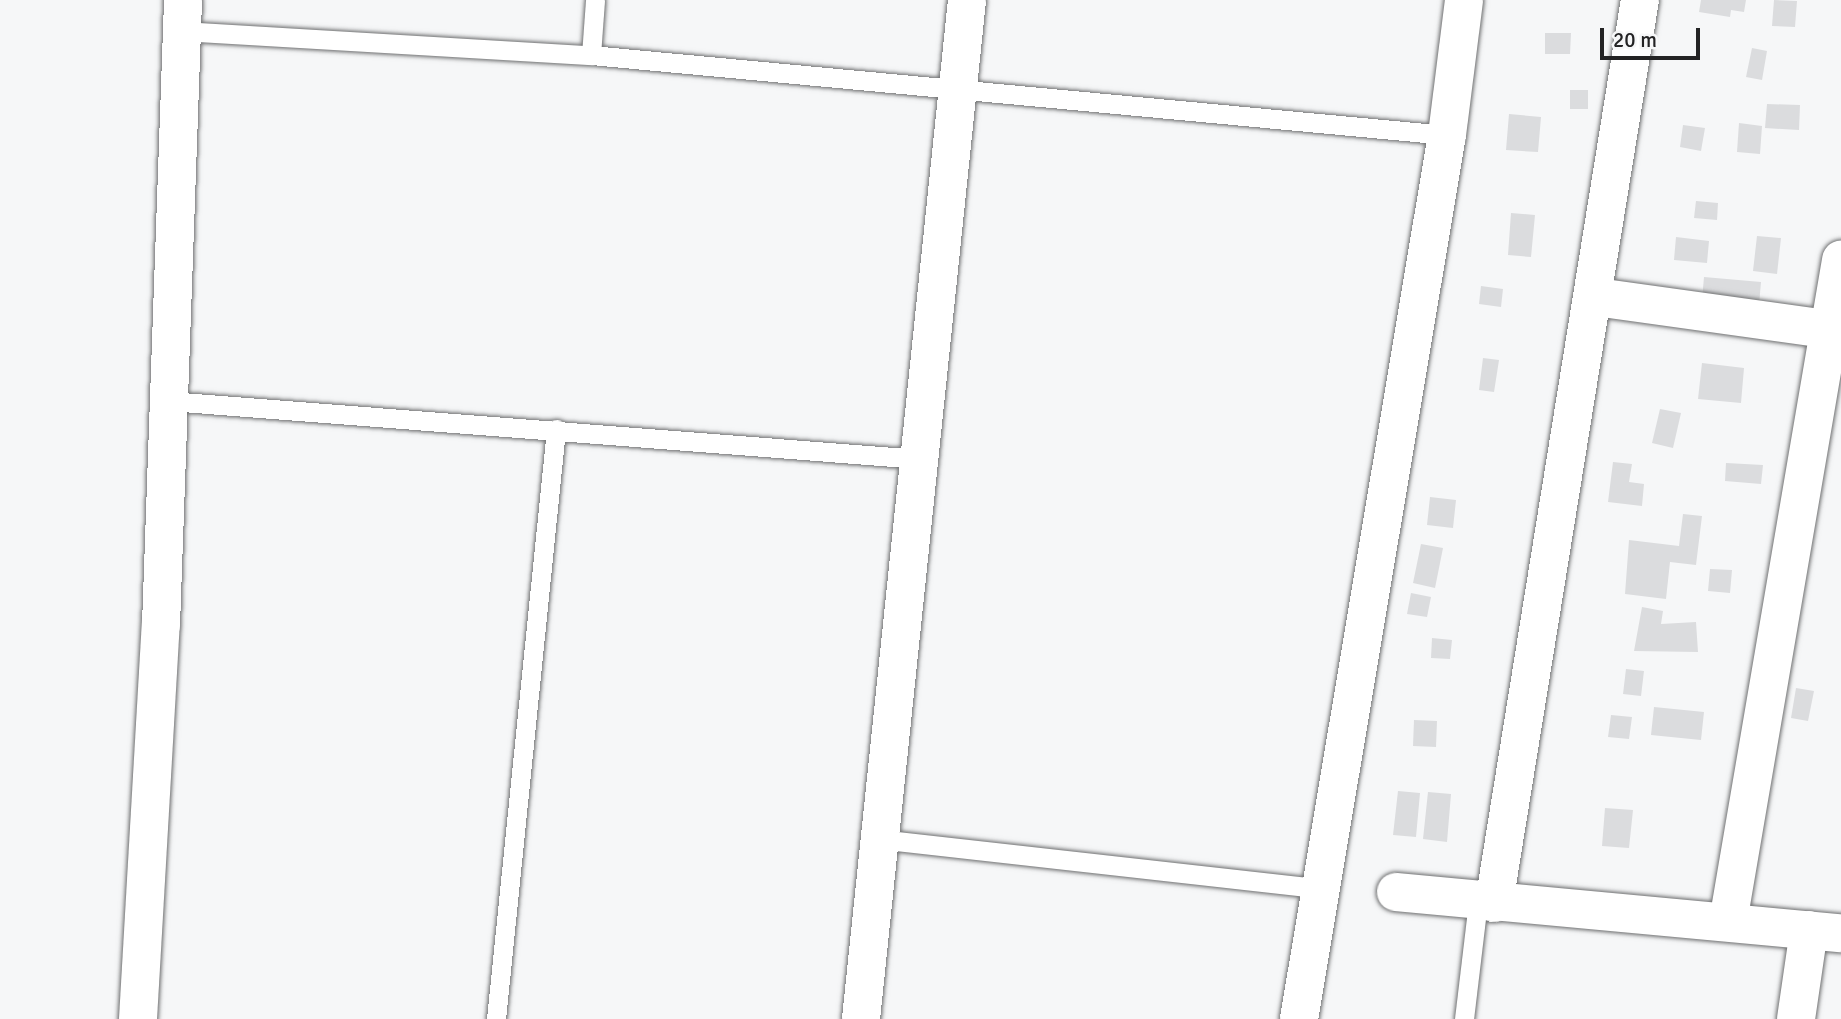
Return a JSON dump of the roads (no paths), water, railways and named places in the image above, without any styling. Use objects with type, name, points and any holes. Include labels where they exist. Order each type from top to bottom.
[{"type":"street","points":[[861,1019],[967,0]]},
{"type":"street","points":[[1299,1019],[1447,135],[1464,0]]},
{"type":"street","points":[[1486,902],[1596,297],[1640,0]]},
{"type":"street","points":[[138,1019],[169,401],[182,15]]},
{"type":"street","points":[[1728,922],[1835,331],[1841,260]]},
{"type":"street","points":[[1596,297],[1835,331]]},
{"type":"street","points":[[1396,892],[1825,931],[1796,1019]]},
{"type":"lane","points":[[591,55],[595,0]]},
{"type":"lane","points":[[182,15],[1447,135]]},
{"type":"lane","points":[[169,401],[920,459]]},
{"type":"lane","points":[[496,1019],[556,429]]},
{"type":"lane","points":[[879,839],[1322,889]]},
{"type":"lane","points":[[1464,1019],[1486,902]]}]
